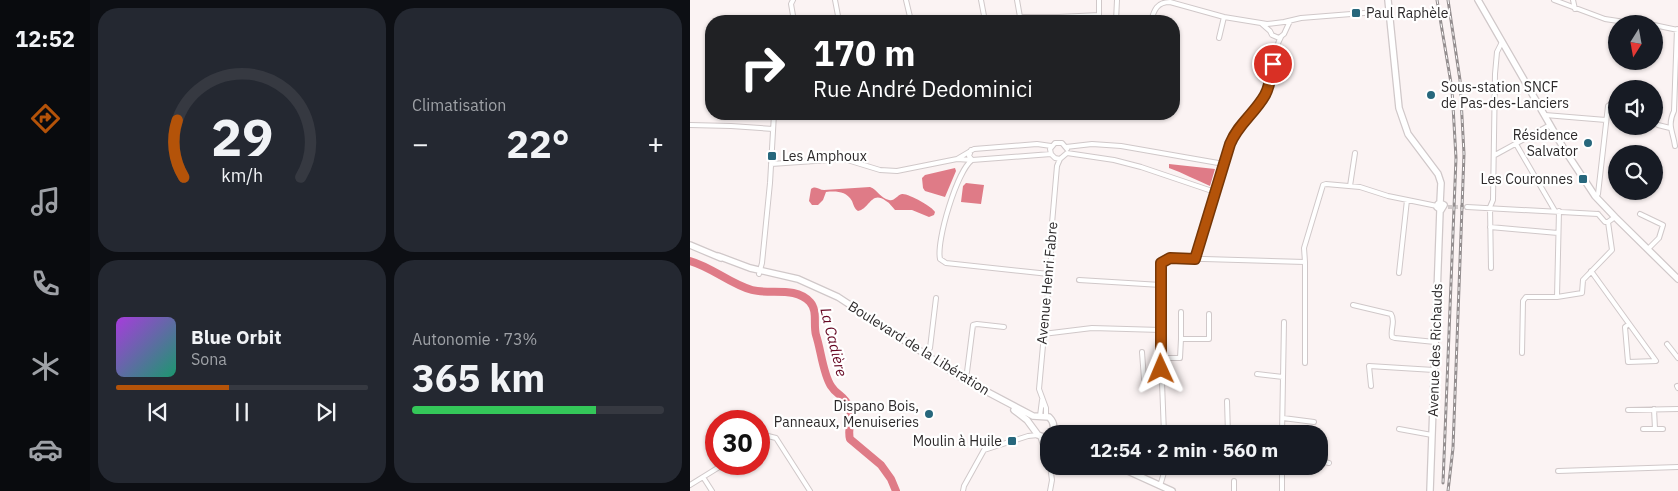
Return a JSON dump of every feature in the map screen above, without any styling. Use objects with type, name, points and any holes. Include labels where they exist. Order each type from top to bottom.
[{"type":"street","points":[[793,0],[793,15]]},
{"type":"street","points":[[835,0],[838,15]]},
{"type":"street","points":[[906,0],[910,15]]},
{"type":"street","points":[[981,0],[984,15]]},
{"type":"street","points":[[1017,0],[1020,15]]},
{"type":"street","points":[[1099,0],[1099,15]]},
{"type":"street","points":[[1116,15],[1117,0]]},
{"type":"street","name":"Avenue des Richauds","points":[[1388,0],[1399,108],[1408,134],[1438,174],[1442,206],[1430,491]]},
{"type":"street","points":[[1478,0],[1550,125],[1595,196],[1678,279]]},
{"type":"street","points":[[1554,0],[1608,19]]},
{"type":"street","points":[[1573,0],[1575,9]]},
{"type":"street","points":[[1153,15],[1156,6],[1164,2],[1262,24],[1301,18],[1389,11]]},
{"type":"street","points":[[1219,38],[1224,17]]},
{"type":"street","points":[[1195,259],[1224,164],[1236,132],[1267,92],[1276,48],[1290,20]]},
{"type":"street","points":[[1270,31],[1271,26],[1277,23],[1283,25],[1285,30]]},
{"type":"street","points":[[1262,24],[1274,37],[1276,48]]},
{"type":"street","points":[[1663,27],[1677,30],[1674,111],[1670,128],[1673,133],[1675,146]]},
{"type":"street","points":[[1274,37],[1281,37]]},
{"type":"street","points":[[1491,268],[1490,208],[1494,200],[1495,155],[1494,74],[1497,52],[1502,42]]},
{"type":"street","points":[[1595,196],[1598,194],[1608,105]]},
{"type":"street","points":[[1545,115],[1606,120]]},
{"type":"street","points":[[760,273],[774,120]]},
{"type":"street","points":[[690,124],[773,129]]},
{"type":"street","points":[[1495,155],[1550,125]]},
{"type":"street","points":[[1663,126],[1670,128]]},
{"type":"street","points":[[957,159],[971,150],[1034,144],[1051,146],[1058,142],[1066,147],[1066,153],[1060,159],[1054,158],[1051,154],[1051,146]]},
{"type":"street","points":[[1066,147],[1092,144],[1121,146],[1224,164]]},
{"type":"street","points":[[1516,144],[1557,211],[1557,296]]},
{"type":"street","points":[[971,150],[969,156],[972,160]]},
{"type":"street","points":[[1066,153],[1101,158],[1141,167],[1215,192]]},
{"type":"street","points":[[1350,186],[1355,153]]},
{"type":"street","points":[[771,164],[844,159],[880,170],[897,171],[957,159],[972,160],[1051,154]]},
{"type":"street","name":"Avenue Henri Fabre","points":[[1054,158],[1057,166]]},
{"type":"street","name":"Avenue Henri Fabre","points":[[1041,416],[1046,408],[1039,389],[1050,274],[1057,166],[1060,159]]},
{"type":"street","points":[[972,160],[964,169],[943,222],[940,259],[946,263],[1050,274]]},
{"type":"street","points":[[1305,363],[1304,248],[1323,186],[1326,184],[1371,189],[1388,196],[1442,206]]},
{"type":"street","points":[[1399,273],[1407,200]]},
{"type":"street","points":[[1598,214],[1604,206]]},
{"type":"street","points":[[1467,207],[1598,214]]},
{"type":"street","points":[[1598,214],[1602,220],[1608,222],[1615,218]]},
{"type":"street","points":[[1640,214],[1663,225],[1659,238],[1648,249]]},
{"type":"street","points":[[1522,353],[1523,301],[1526,296],[1557,296],[1582,292],[1583,280],[1612,250],[1608,222]]},
{"type":"street","points":[[1490,227],[1558,233]]},
{"type":"street","name":"Boulevard de la Libération","points":[[690,245],[760,273],[798,279],[845,301],[963,379],[1024,412],[1041,416]]},
{"type":"street","points":[[1164,425],[1160,266],[1163,261],[1170,258],[1305,262]]},
{"type":"street","points":[[1591,271],[1656,361],[1628,362],[1625,327],[1629,324]]},
{"type":"street","points":[[1079,280],[1161,285]]},
{"type":"street","points":[[926,354],[930,348],[936,298]]},
{"type":"street","points":[[1353,305],[1391,314],[1393,320],[1392,337],[1436,342]]},
{"type":"street","points":[[1161,358],[1180,358],[1181,312]]},
{"type":"street","points":[[1181,339],[1209,339],[1209,314]]},
{"type":"street","points":[[1283,425],[1284,322]]},
{"type":"street","points":[[963,379],[967,372],[973,325],[1004,327]]},
{"type":"street","points":[[1043,334],[1092,328],[1161,330]]},
{"type":"street","points":[[1666,344],[1678,358]]},
{"type":"street","points":[[1142,352],[1144,379],[1162,380]]},
{"type":"street","points":[[1370,386],[1369,366],[1434,370]]},
{"type":"street","points":[[1257,374],[1283,377]]},
{"type":"street","name":"Boulevard de la Libération","points":[[998,398],[1027,420],[1040,433]]},
{"type":"street","points":[[1227,401],[1228,425]]},
{"type":"street","points":[[1654,409],[1655,429]]},
{"type":"street","points":[[1628,410],[1678,409]]},
{"type":"street","points":[[1028,436],[1033,428],[1034,421],[1041,416],[1053,421],[1054,425]]},
{"type":"street","points":[[1283,418],[1314,422]]},
{"type":"street","points":[[1399,429],[1432,435]]},
{"type":"street","points":[[1643,429],[1664,429]]},
{"type":"street","points":[[770,436],[774,437],[781,444],[810,491]]},
{"type":"street","points":[[963,491],[984,450],[1028,436],[1040,436]]},
{"type":"street","points":[[1558,471],[1678,467]]},
{"type":"street","points":[[690,486],[706,475]]},
{"type":"street","points":[[1050,491],[1051,475]]},
{"type":"street","points":[[1139,475],[1179,491]]},
{"type":"street","points":[[1144,475],[1172,491]]},
{"type":"street","points":[[1161,484],[1164,475]]},
{"type":"street","points":[[1282,475],[1282,491]]},
{"type":"street","points":[[703,477],[712,491]]},
{"type":"street","points":[[1234,481],[1234,491]]},
{"type":"shaded area","points":[[1169,164],[1215,169],[1210,186],[1169,168]]},
{"type":"shaded area","points":[[955,168],[956,171],[945,197],[925,191],[922,178],[925,175]]},
{"type":"shaded area","points":[[966,183],[984,185],[981,204],[961,202],[963,186]]},
{"type":"shaded area","points":[[814,187],[824,190],[870,187],[883,198],[889,200],[902,194],[915,198],[933,210],[935,212],[934,215],[929,217],[912,210],[895,210],[881,198],[874,199],[862,210],[858,211],[847,195],[837,192],[826,192],[823,200],[818,205],[812,205],[809,201],[811,189]]},
{"type":"waterway","name":"La Cadière","points":[[690,261],[752,290],[790,292],[804,297],[810,302],[815,313],[815,331],[828,381],[846,401],[850,409],[850,439],[881,465],[891,479],[896,491]]},
{"type":"tunnel","points":[[1448,207],[1467,207]]},
{"type":"railway","points":[[1437,0],[1452,89],[1456,158],[1443,483]]},
{"type":"railway","points":[[1448,0],[1460,80],[1464,154],[1453,448],[1448,491]]},
{"type":"place","name":"Paul Raphèle","points":[[1356,13]]},
{"type":"place","name":"Sous-station SNCF de Pas-des-Lanciers","points":[[1431,95]]},
{"type":"place","name":"Résidence Salvator","points":[[1588,143]]},
{"type":"place","name":"Les Amphoux","points":[[772,156]]},
{"type":"place","name":"Les Couronnes","points":[[1583,179]]},
{"type":"place","name":"Dispano Bois, Panneaux, Menuiseries","points":[[929,414]]},
{"type":"place","name":"Moulin à Huile","points":[[1012,441]]},
{"type":"route","points":[[1161,369],[1161,263],[1170,258],[1195,259],[1230,144],[1239,127],[1264,96],[1273,64]]}]
